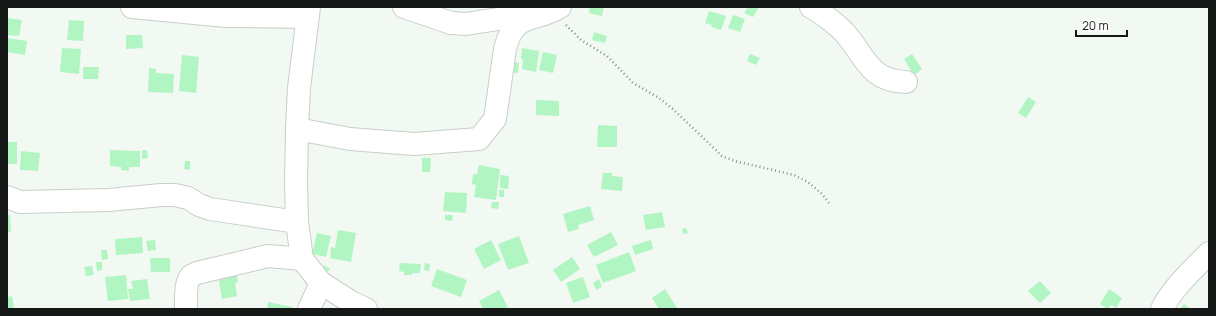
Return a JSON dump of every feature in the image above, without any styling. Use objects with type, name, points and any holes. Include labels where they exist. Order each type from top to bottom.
[{"type":"street","points":[[132,7],[226,16],[308,12],[299,88],[297,129],[297,222],[302,259],[321,283],[351,302],[366,309]]},
{"type":"street","points":[[404,7],[451,23],[466,24],[511,17],[529,18],[544,15],[557,9]]},
{"type":"street","points":[[811,7],[828,18],[844,32],[871,68],[878,74],[895,82],[906,82]]},
{"type":"street","points":[[297,129],[350,139],[414,144],[479,139],[495,119],[508,38],[516,26],[529,18]]},
{"type":"street","points":[[7,197],[20,202],[109,200],[175,195],[188,198],[210,208],[297,222]]},
{"type":"street","points":[[1162,309],[1178,285],[1209,253]]},
{"type":"street","points":[[186,309],[186,290],[188,281],[191,276],[197,273],[268,256],[302,259]]},
{"type":"street","points":[[309,309],[321,283]]},
{"type":"path","points":[[557,9],[564,24],[581,40],[607,56],[633,83],[659,98],[673,109],[722,156],[794,175],[808,182],[822,194],[829,203]]},
{"type":"building","points":[[590,7],[604,7],[602,16],[589,13]]},
{"type":"building","points":[[748,7],[759,7],[753,17],[744,13]]},
{"type":"building","points":[[709,11],[726,16],[721,30],[711,27],[712,25],[705,23]]},
{"type":"building","points":[[733,15],[745,19],[740,32],[728,28]]},
{"type":"building","points":[[7,18],[22,20],[19,36],[7,35]]},
{"type":"building","points":[[69,20],[84,21],[83,41],[67,40]]},
{"type":"building","points":[[594,32],[607,36],[605,43],[592,40]]},
{"type":"building","points":[[126,35],[142,35],[143,48],[126,49]]},
{"type":"building","points":[[7,38],[27,41],[25,55],[7,52]]},
{"type":"building","points":[[62,48],[81,49],[79,74],[60,72]]},
{"type":"building","points":[[522,48],[539,51],[536,72],[522,69]]},
{"type":"building","points":[[543,52],[557,55],[553,73],[539,70]]},
{"type":"building","points":[[750,54],[760,58],[756,65],[747,61]]},
{"type":"building","points":[[912,54],[922,69],[914,75],[904,59]]},
{"type":"building","points":[[182,55],[199,57],[196,93],[179,91]]},
{"type":"building","points":[[508,61],[519,63],[518,73],[507,72]]},
{"type":"building","points":[[83,67],[99,67],[98,79],[83,79]]},
{"type":"building","points":[[149,68],[156,69],[156,73],[174,74],[173,93],[148,92]]},
{"type":"building","points":[[1028,97],[1036,102],[1026,118],[1018,113]]},
{"type":"building","points":[[536,100],[559,101],[559,116],[536,115]]},
{"type":"building","points":[[598,125],[617,126],[617,147],[597,147]]},
{"type":"building","points":[[7,142],[17,142],[17,164],[7,164]]},
{"type":"building","points":[[110,150],[140,151],[140,167],[129,167],[129,171],[121,170],[121,167],[110,166]]},
{"type":"building","points":[[142,150],[147,150],[148,158],[142,159]]},
{"type":"building","points":[[21,151],[40,153],[38,171],[20,170]]},
{"type":"building","points":[[422,158],[431,158],[430,172],[422,172]]},
{"type":"building","points":[[185,161],[190,161],[190,170],[184,169]]},
{"type":"building","points":[[479,165],[500,169],[496,200],[474,197],[476,185],[472,184],[473,174],[477,174]]},
{"type":"building","points":[[603,173],[612,173],[612,176],[623,177],[622,191],[601,189]]},
{"type":"building","points":[[500,175],[509,176],[508,189],[500,188]]},
{"type":"building","points":[[499,190],[504,190],[504,197],[499,197]]},
{"type":"building","points":[[445,192],[467,193],[466,213],[443,211]]},
{"type":"building","points":[[492,202],[499,202],[498,209],[491,208]]},
{"type":"building","points":[[590,206],[594,220],[578,225],[579,229],[568,232],[563,214]]},
{"type":"building","points":[[662,212],[665,227],[646,230],[643,215]]},
{"type":"building","points":[[7,215],[10,215],[11,232],[7,232]]},
{"type":"building","points":[[445,215],[453,215],[452,221],[445,220]]},
{"type":"building","points":[[686,228],[688,233],[683,234],[682,229]]},
{"type":"building","points":[[338,230],[356,233],[351,262],[330,258],[331,247],[335,248]]},
{"type":"building","points":[[611,232],[618,245],[594,257],[587,245]]},
{"type":"building","points":[[317,233],[331,236],[326,257],[312,254]]},
{"type":"building","points":[[519,236],[529,263],[508,270],[498,244]]},
{"type":"building","points":[[142,237],[143,253],[116,255],[115,239]]},
{"type":"building","points":[[155,240],[156,250],[148,251],[146,241]]},
{"type":"building","points":[[491,240],[501,260],[484,269],[474,249]]},
{"type":"building","points":[[651,240],[653,249],[635,255],[632,246]]},
{"type":"building","points":[[101,250],[107,250],[108,259],[102,260]]},
{"type":"building","points":[[629,252],[636,271],[603,283],[596,265]]},
{"type":"building","points":[[572,257],[580,269],[561,282],[553,270]]},
{"type":"building","points":[[150,258],[170,258],[170,272],[151,272]]},
{"type":"building","points":[[96,262],[102,262],[102,270],[97,271]]},
{"type":"building","points":[[400,263],[421,264],[420,273],[404,275],[404,272],[399,271]]},
{"type":"building","points":[[425,263],[430,264],[429,271],[424,270]]},
{"type":"building","points":[[324,265],[330,269],[325,274],[320,270]]},
{"type":"building","points":[[92,266],[94,275],[86,276],[84,267]]},
{"type":"building","points":[[437,269],[467,280],[461,297],[431,286]]},
{"type":"building","points":[[236,271],[238,282],[235,283],[237,296],[222,299],[218,275]]},
{"type":"building","points":[[126,275],[128,299],[108,301],[105,277]]},
{"type":"building","points":[[583,277],[590,297],[573,303],[566,283]]},
{"type":"building","points":[[147,279],[150,299],[130,301],[128,289],[133,289],[131,281]]},
{"type":"building","points":[[599,279],[602,287],[596,290],[593,283]]},
{"type":"building","points":[[1040,281],[1051,293],[1040,303],[1028,291]]},
{"type":"building","points":[[665,289],[677,308],[676,309],[659,309],[652,298]]},
{"type":"building","points":[[1109,289],[1122,298],[1116,308],[1111,305],[1108,309],[1100,304]]},
{"type":"building","points":[[499,290],[508,307],[504,309],[483,309],[479,301]]},
{"type":"building","points":[[12,296],[14,309],[7,309],[7,297]]},
{"type":"building","points":[[268,302],[292,307],[292,309],[267,309]]},
{"type":"building","points":[[1184,304],[1191,309],[1180,309]]}]
